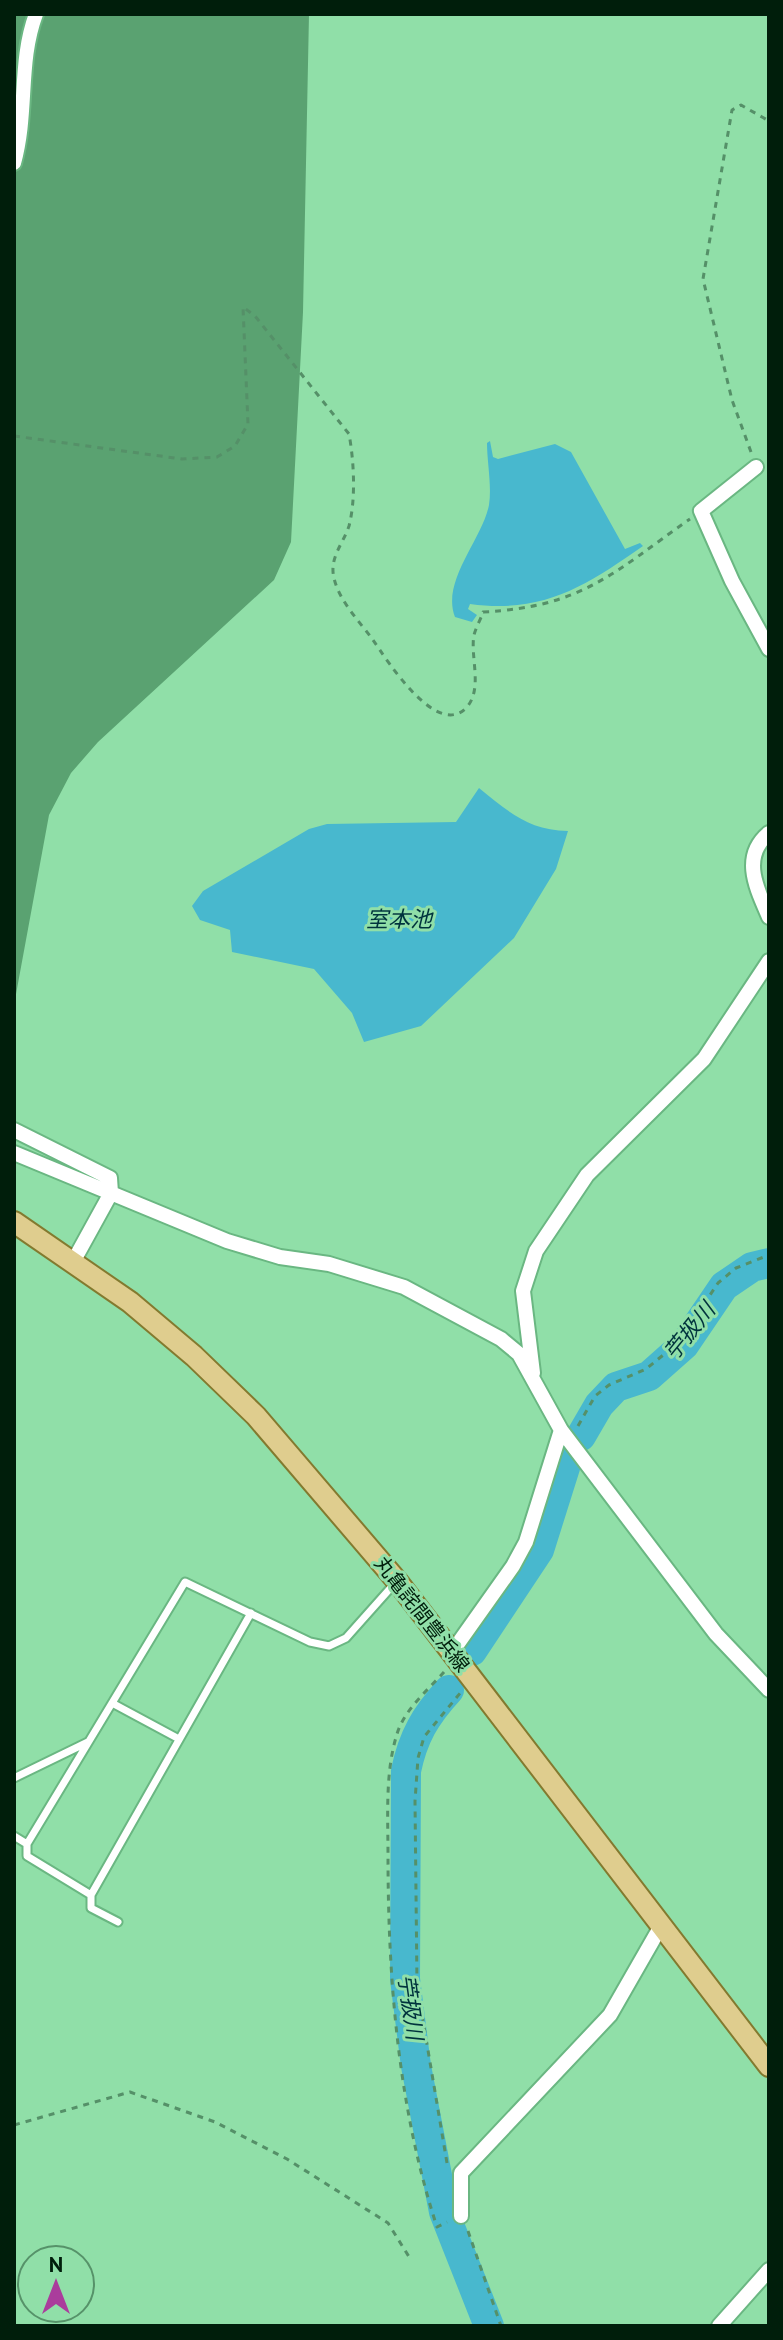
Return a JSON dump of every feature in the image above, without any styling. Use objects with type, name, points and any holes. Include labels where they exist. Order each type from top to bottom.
[{"type":"main road","name":"丸亀詫間豊浜線","points":[[14,1222],[130,1302],[194,1356],[256,1416],[397,1581],[449,1661],[769,2066]]},
{"type":"street","points":[[14,163],[24,108],[25,42],[36,14]]},
{"type":"street","points":[[756,467],[701,511],[732,581],[769,649]]},
{"type":"street","points":[[769,833],[757,848],[752,863],[753,878],[769,917]]},
{"type":"street","points":[[534,1381],[523,1291],[536,1251],[587,1175],[704,1059],[769,961]]},
{"type":"street","points":[[14,1130],[110,1178],[111,1193],[73,1262]]},
{"type":"street","points":[[14,1153],[227,1241],[280,1257],[329,1264],[404,1287],[501,1339],[519,1354],[566,1435],[716,1634],[769,1690]]},
{"type":"street","points":[[449,1661],[526,1542],[566,1435]]},
{"type":"street","points":[[461,2216],[461,2173],[610,2015],[661,1926]]},
{"type":"street","points":[[719,2326],[769,2270]]},
{"type":"lane","points":[[91,1895],[27,1856],[27,1844],[185,1582],[310,1642],[329,1646],[346,1638],[397,1581]]},
{"type":"lane","points":[[118,1922],[91,1908],[91,1895],[251,1613]]},
{"type":"lane","points":[[112,1703],[179,1739]]},
{"type":"lane","points":[[14,1778],[88,1742]]},
{"type":"lane","points":[[14,1836],[27,1844]]},
{"type":"path","points":[[756,467],[732,400],[703,279],[732,110],[741,105],[769,121]]},
{"type":"path","points":[[14,436],[182,459],[217,457],[235,446],[248,424],[243,307],[255,316],[349,434],[349,525],[333,561],[334,578],[343,599],[407,688],[430,708],[448,715],[469,705],[474,692],[474,635],[483,612],[531,609],[567,599],[594,587],[701,511]]},
{"type":"path","points":[[566,1435],[595,1396],[609,1385],[646,1369],[678,1343],[718,1283],[736,1268],[769,1255]]},
{"type":"path","points":[[437,2227],[424,2188],[393,2011],[388,1810],[397,1732],[410,1709],[449,1661]]},
{"type":"path","points":[[448,2167],[417,1985],[415,1801],[424,1737],[461,1692]]},
{"type":"path","points":[[14,2125],[130,2092],[215,2122],[287,2159],[388,2223],[411,2260]]},
{"type":"path","points":[[461,2216],[501,2326]]},
{"type":"green space","points":[[14,14],[309,14],[303,312],[291,542],[274,580],[98,742],[71,773],[49,815],[14,1005]]},
{"type":"water","points":[[490,441],[493,457],[498,459],[555,444],[571,452],[625,549],[640,543],[643,546],[582,585],[562,594],[520,605],[470,604],[468,609],[477,615],[472,622],[455,617],[453,589],[489,505],[487,443]]},
{"type":"water","name":"室本池","points":[[479,788],[530,823],[568,831],[556,869],[514,938],[421,1026],[364,1042],[352,1013],[314,969],[232,952],[230,930],[200,920],[192,906],[203,891],[309,829],[327,824],[456,822]]},
{"type":"waterway","name":"苧扱川","points":[[581,1436],[599,1405],[616,1387],[649,1376],[684,1345],[724,1286],[752,1267],[769,1263]]},
{"type":"waterway","name":"苧扱川","points":[[472,1651],[539,1550],[567,1461]]},
{"type":"waterway","name":"苧扱川","points":[[449,1690],[421,1728],[406,1771],[405,1979],[416,2066],[444,2212],[489,2326]]}]
